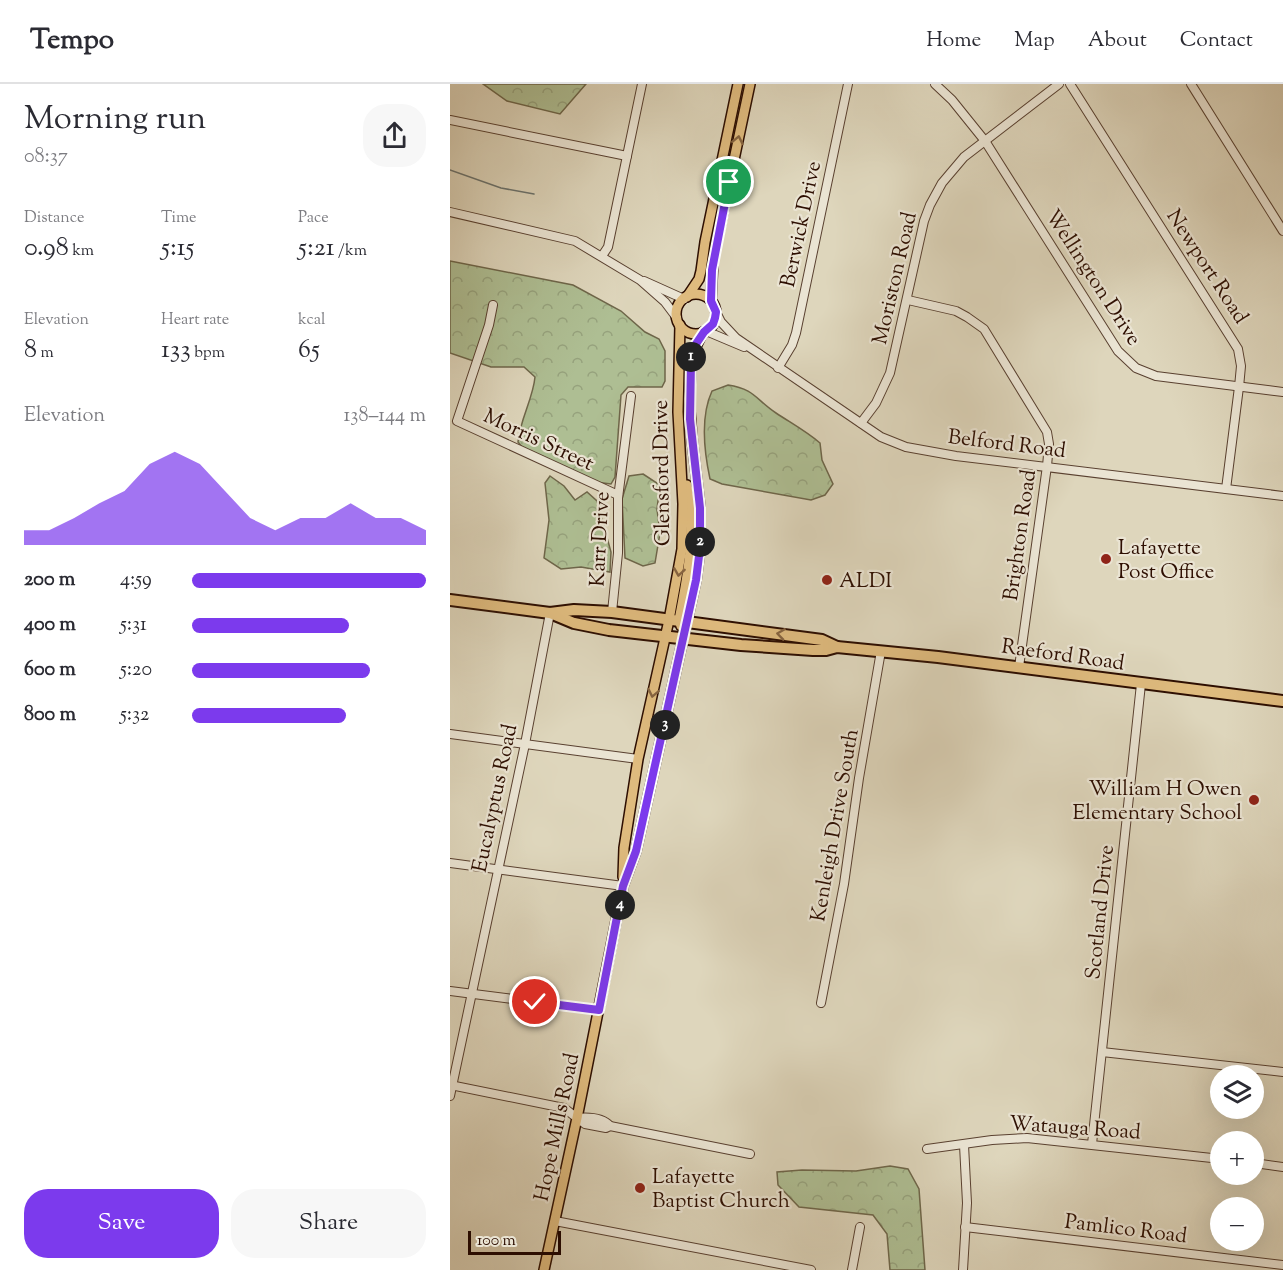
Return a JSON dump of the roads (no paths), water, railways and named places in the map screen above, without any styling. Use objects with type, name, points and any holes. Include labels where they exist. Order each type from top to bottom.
[{"type":"highway","name":"Raeford Road","points":[[450,600],[550,613],[580,624],[609,630],[813,650],[837,647]]},
{"type":"highway","name":"Raeford Road","points":[[550,613],[574,610],[612,612],[822,640],[837,647],[1283,701]]},
{"type":"main road","points":[[738,84],[699,279],[678,306],[678,322],[690,333],[705,332],[713,324],[716,312],[711,301],[713,259],[750,84]]},
{"type":"main road","points":[[686,298],[700,295],[711,301]]},
{"type":"main road","name":"Glensford Drive","points":[[678,322],[678,412],[681,457],[690,500],[692,542],[689,572],[679,621]]},
{"type":"main road","name":"Glensford Drive","points":[[679,621],[699,563],[701,528],[690,419],[691,361],[693,350],[705,332]]},
{"type":"main road","name":"Hope Mills Road","points":[[623,886],[624,848],[638,759],[666,636],[679,621]]},
{"type":"main road","name":"Hope Mills Road","points":[[544,1270],[623,886],[636,851],[684,638],[679,621]]},
{"type":"street","points":[[602,256],[608,248],[642,84]]},
{"type":"street","name":"Berwick Drive","points":[[778,368],[792,345],[796,333],[848,84]]},
{"type":"street","name":"Wellington Drive","points":[[935,84],[952,100],[985,141],[1123,357],[1136,368],[1156,376],[1283,392]]},
{"type":"street","name":"Moriston Road","points":[[861,423],[876,403],[890,373],[924,221],[935,193],[952,169],[964,157],[1059,84]]},
{"type":"street","name":"Newport Road","points":[[1071,84],[1235,341],[1240,357],[1239,387],[1226,489]]},
{"type":"street","points":[[1191,84],[1283,231]]},
{"type":"street","points":[[450,120],[627,156]]},
{"type":"street","points":[[450,212],[567,238],[602,256],[640,280],[665,302],[678,322]]},
{"type":"street","points":[[640,280],[686,298]]},
{"type":"street","name":"Brighton Road","points":[[908,300],[956,311],[984,329],[1047,432],[1049,444],[1047,466],[1019,668]]},
{"type":"street","name":"Morris Street","points":[[493,305],[489,325],[457,421],[618,495]]},
{"type":"street","name":"Belford Road","points":[[716,312],[728,330],[754,351],[881,437],[906,447],[956,456],[1283,496]]},
{"type":"street","name":"Belford Road","points":[[705,332],[754,351]]},
{"type":"street","name":"Karr Drive","points":[[612,612],[618,553],[618,495],[632,396]]},
{"type":"street","name":"Eucalyptus Road","points":[[450,1096],[525,744],[550,613]]},
{"type":"street","name":"Kenleigh Drive South","points":[[821,1004],[844,884],[859,778],[881,651]]},
{"type":"street","name":"Scotland Drive","points":[[1092,1144],[1141,684]]},
{"type":"street","points":[[450,734],[638,759]]},
{"type":"street","points":[[450,863],[623,886]]},
{"type":"street","points":[[450,992],[599,1010]]},
{"type":"street","points":[[1102,1052],[1283,1072]]},
{"type":"street","points":[[451,1086],[564,1108],[585,1124],[598,1123],[606,1128],[610,1126],[750,1154]]},
{"type":"street","name":"Watauga Road","points":[[927,1149],[1010,1138],[1092,1144],[1210,1159]]},
{"type":"street","points":[[963,1270],[968,1182],[964,1145]]},
{"type":"street","points":[[1264,1164],[1283,1167]]},
{"type":"street","points":[[555,1221],[811,1270]]},
{"type":"street","points":[[852,1270],[860,1227]]},
{"type":"street","name":"Pamlico Road","points":[[965,1227],[1283,1265]]},
{"type":"waterway","points":[[450,170],[501,188],[534,194]]},
{"type":"place","name":"Lafayette Post Office","points":[[1106,559]]},
{"type":"place","name":"ALDI","points":[[827,580]]},
{"type":"place","name":"William H Owen Elementary School","points":[[1254,800]]},
{"type":"place","name":"Lafayette Baptist Church","points":[[640,1188]]}]
